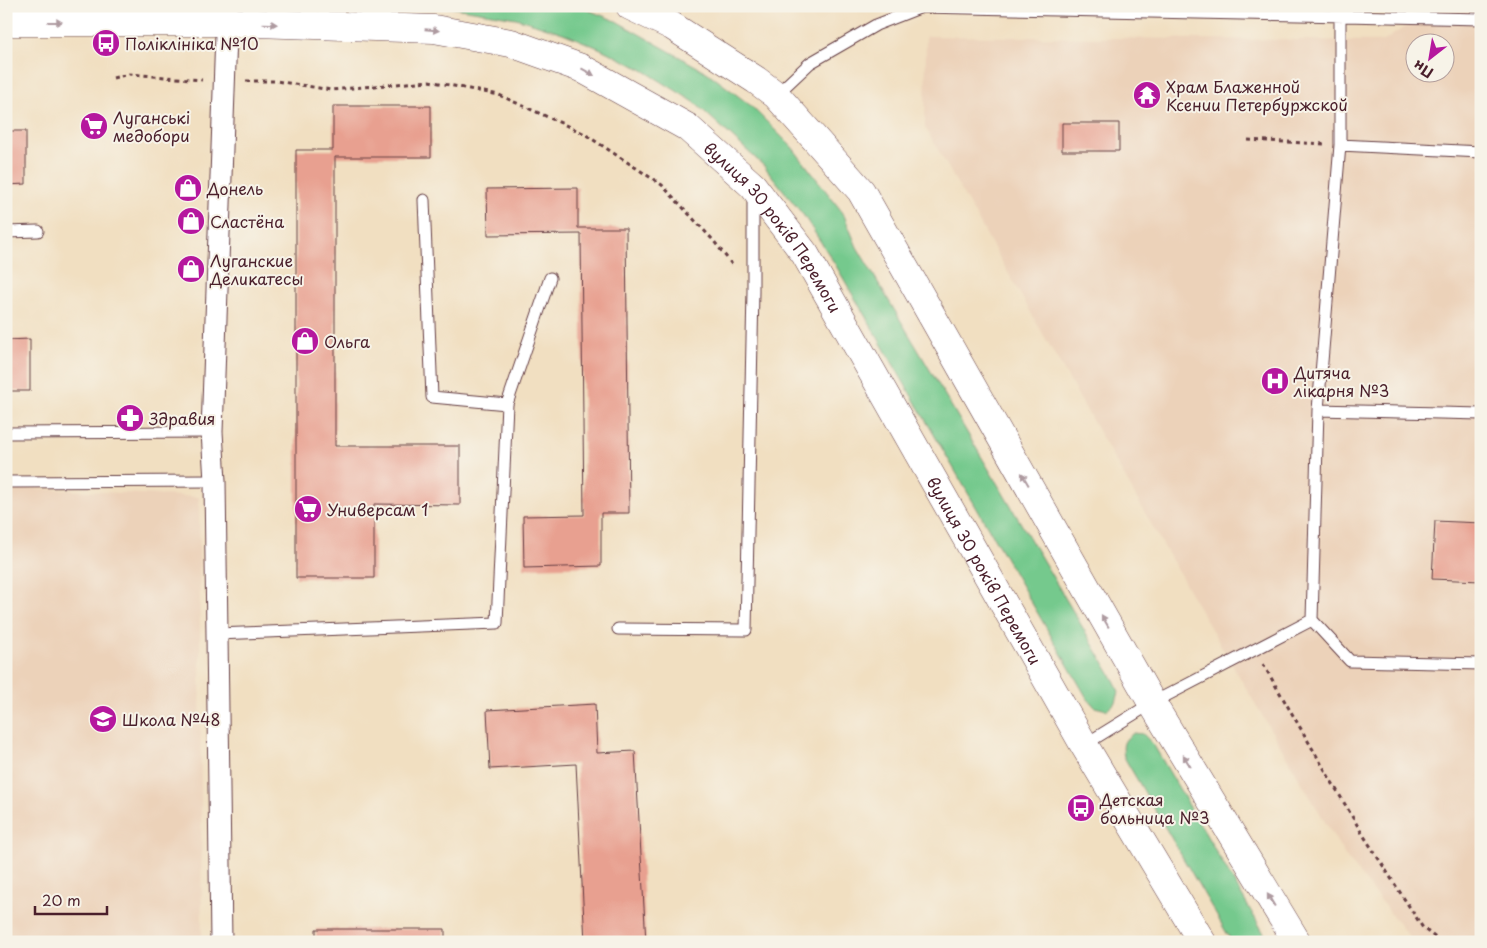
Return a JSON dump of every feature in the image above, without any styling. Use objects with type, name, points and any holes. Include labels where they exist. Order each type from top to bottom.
[{"type":"street","points":[[630,6],[672,26],[776,95],[861,191],[1152,703],[1296,942]]},
{"type":"street","points":[[221,942],[215,481],[212,432],[227,14]]},
{"type":"street","name":"вулиця 30 років Перемоги","points":[[6,22],[227,14],[434,29],[511,43],[581,68],[687,126],[753,186],[805,254],[1084,745],[1202,942]]},
{"type":"lane","points":[[776,95],[810,63],[876,24],[922,7],[1341,11],[1481,19]]},
{"type":"lane","points":[[1341,11],[1340,145],[1318,410],[1312,620],[1350,661],[1481,664]]},
{"type":"lane","points":[[1340,145],[1481,152]]},
{"type":"lane","points":[[618,629],[746,630],[753,291],[753,186]]},
{"type":"lane","points":[[424,200],[432,397],[507,404]]},
{"type":"lane","points":[[6,232],[38,231]]},
{"type":"lane","points":[[217,634],[497,624],[507,404],[550,278]]},
{"type":"lane","points":[[1318,410],[1481,414]]},
{"type":"lane","points":[[6,433],[212,432]]},
{"type":"lane","points":[[6,482],[215,481]]},
{"type":"lane","points":[[1084,745],[1152,703],[1312,620]]},
{"type":"path","points":[[113,78],[129,74],[194,80],[276,81],[331,90],[428,81],[499,95],[583,133],[662,185],[713,240],[753,291]]},
{"type":"path","points":[[1248,140],[1340,145]]},
{"type":"path","points":[[1255,650],[1360,830],[1423,928],[1442,942]]},
{"type":"shaded area","name":"Дитяча лікарня №3","points":[[1436,6],[1481,6],[1481,942],[1413,942],[1344,854],[1214,634],[925,127],[926,36],[1384,41]]},
{"type":"shaded area","name":"Школа №48","points":[[6,487],[199,497],[202,942],[6,942]]},
{"type":"green space","points":[[443,6],[578,6],[616,21],[708,73],[750,105],[792,147],[843,213],[857,247],[1115,682],[1119,692],[1116,702],[1107,710],[1095,707],[1087,698],[835,264],[804,216],[764,166],[694,102],[643,70],[601,49],[563,33],[516,18]]},
{"type":"green space","points":[[1134,733],[1143,734],[1153,744],[1269,942],[1232,942],[1124,757],[1124,743]]},
{"type":"building","points":[[333,106],[431,106],[431,157],[335,157],[335,446],[460,446],[460,505],[374,504],[374,578],[296,578],[296,150],[333,150]]},
{"type":"building","points":[[1062,123],[1119,123],[1119,151],[1062,151]]},
{"type":"building","points":[[6,131],[26,131],[26,184],[6,185]]},
{"type":"building","points":[[578,188],[578,228],[626,228],[629,513],[601,513],[601,566],[524,568],[523,516],[584,515],[581,234],[488,235],[487,189]]},
{"type":"building","points":[[30,339],[30,391],[6,391],[6,340]]},
{"type":"building","points":[[1435,521],[1481,523],[1481,581],[1432,579]]},
{"type":"building","points":[[595,704],[597,753],[635,751],[646,942],[585,942],[576,764],[490,769],[487,710]]},
{"type":"building","points":[[316,929],[445,929],[445,942],[316,942]]},
{"type":"place","name":"Поліклініка №10","points":[[106,43]]},
{"type":"place","name":"Храм Блаженной Ксении Петербуржской","points":[[1147,95]]},
{"type":"place","name":"Луганські медобори","points":[[94,126]]},
{"type":"place","name":"Донель","points":[[188,188]]},
{"type":"place","name":"Сластёна","points":[[191,221]]},
{"type":"place","name":"Луганские Деликатесы","points":[[191,269]]},
{"type":"place","name":"Ольга","points":[[305,341]]},
{"type":"place","name":"Дитяча лікарня №3","points":[[1275,381]]},
{"type":"place","name":"Здравия","points":[[130,418]]},
{"type":"place","name":"Универсам 1","points":[[308,509]]},
{"type":"place","name":"Школа №48","points":[[103,719]]},
{"type":"place","name":"Детская больница №3","points":[[1081,808]]}]
